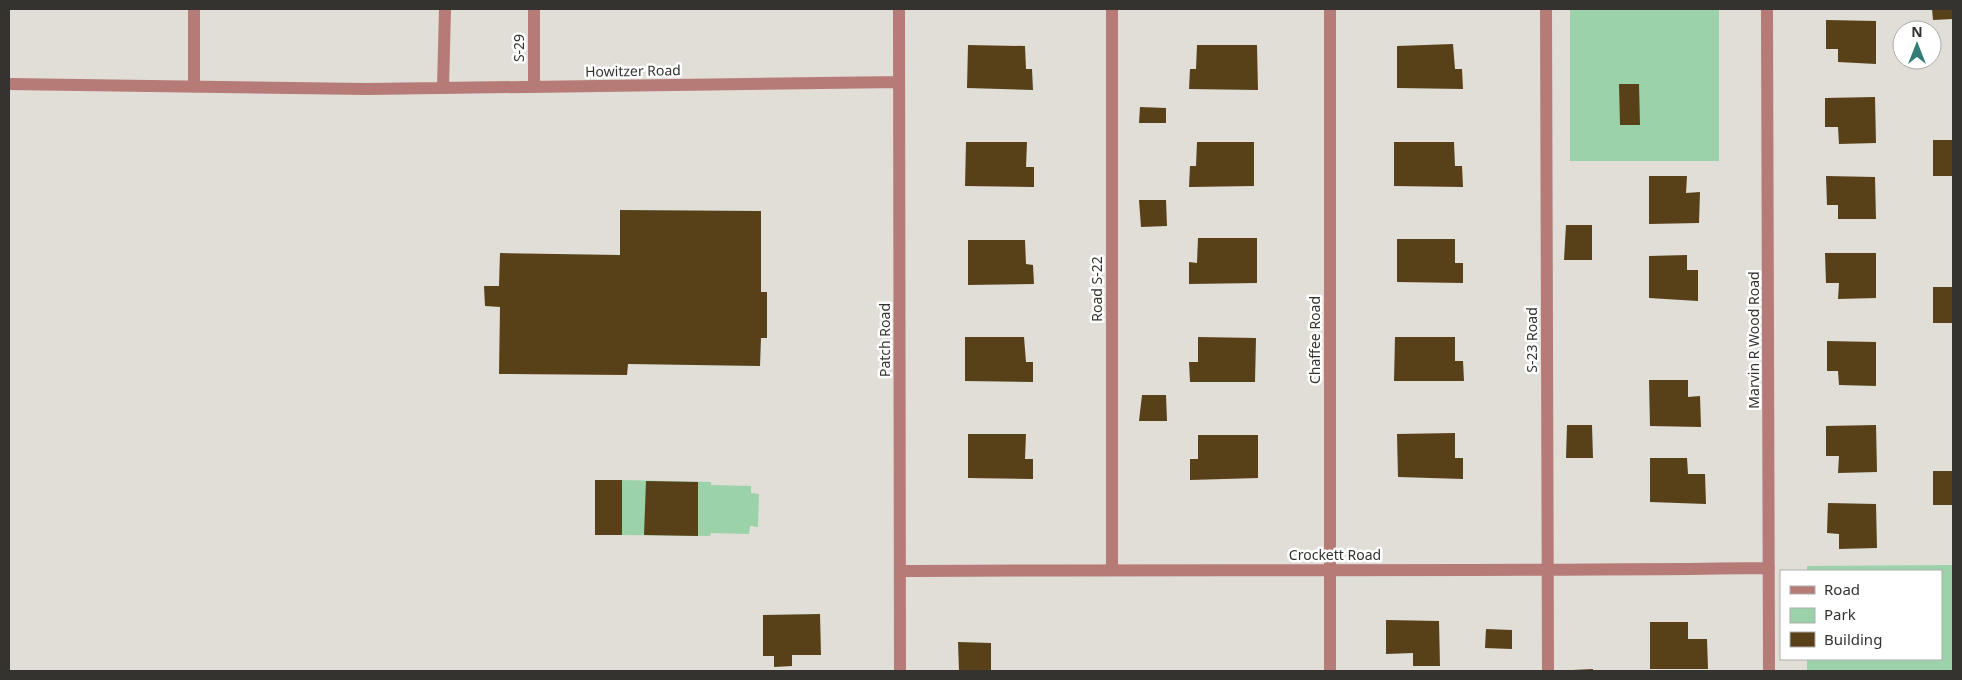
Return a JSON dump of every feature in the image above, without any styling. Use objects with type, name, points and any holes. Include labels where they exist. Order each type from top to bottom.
[{"type":"street","points":[[194,9],[194,86]]},
{"type":"street","points":[[443,88],[445,9]]},
{"type":"street","name":"S-29","points":[[534,9],[534,87]]},
{"type":"street","name":"Patch Road","points":[[899,9],[900,671]]},
{"type":"street","name":"Road S-22","points":[[1112,9],[1112,570]]},
{"type":"street","name":"Chaffee Road","points":[[1330,9],[1330,671]]},
{"type":"street","name":"S-23 Road","points":[[1546,9],[1548,671]]},
{"type":"street","name":"Marvin R Wood Road","points":[[1767,9],[1769,671]]},
{"type":"street","name":"Howitzer Road","points":[[9,84],[367,89],[900,82]]},
{"type":"street","name":"Crockett Road","points":[[900,571],[1547,571],[1769,568]]},
{"type":"green space","points":[[1570,9],[1719,9],[1719,161],[1570,161]]},
{"type":"green space","points":[[622,480],[711,482],[711,485],[751,486],[751,493],[759,494],[758,527],[750,526],[749,534],[711,533],[710,536],[622,535]]},
{"type":"green space","points":[[1953,565],[1953,671],[1807,671],[1807,660],[1942,660],[1942,570],[1807,570],[1807,566]]},
{"type":"building","points":[[1932,9],[1953,9],[1953,19],[1933,20]]},
{"type":"building","points":[[1826,20],[1876,21],[1876,64],[1838,62],[1838,49],[1826,49]]},
{"type":"building","points":[[1453,44],[1455,69],[1462,69],[1463,89],[1397,88],[1397,46]]},
{"type":"building","points":[[968,45],[1025,46],[1026,69],[1032,69],[1033,90],[967,88]]},
{"type":"building","points":[[1197,45],[1257,45],[1258,90],[1189,89],[1190,69],[1196,69]]},
{"type":"building","points":[[1619,84],[1639,84],[1640,125],[1620,125]]},
{"type":"building","points":[[1875,97],[1876,143],[1839,144],[1838,127],[1825,127],[1825,98]]},
{"type":"building","points":[[1140,107],[1166,108],[1166,123],[1139,123]]},
{"type":"building","points":[[1933,140],[1953,140],[1953,176],[1933,176]]},
{"type":"building","points":[[966,142],[1027,142],[1026,167],[1034,167],[1034,187],[965,186]]},
{"type":"building","points":[[1197,142],[1254,142],[1254,186],[1189,187],[1190,166],[1196,166]]},
{"type":"building","points":[[1394,142],[1454,142],[1455,166],[1462,166],[1463,187],[1394,186]]},
{"type":"building","points":[[1649,176],[1687,176],[1686,193],[1700,192],[1699,223],[1649,224]]},
{"type":"building","points":[[1826,176],[1875,177],[1876,219],[1838,219],[1838,205],[1827,205]]},
{"type":"building","points":[[1139,200],[1166,200],[1167,226],[1141,227]]},
{"type":"building","points":[[620,210],[761,211],[761,292],[767,292],[767,338],[761,338],[760,366],[628,364],[627,375],[499,374],[500,307],[485,306],[484,286],[499,286],[500,253],[620,255]]},
{"type":"building","points":[[1566,225],[1592,225],[1592,260],[1564,260]]},
{"type":"building","points":[[1198,238],[1257,238],[1257,283],[1189,284],[1189,262],[1197,263]]},
{"type":"building","points":[[1397,239],[1455,239],[1455,263],[1463,263],[1463,283],[1397,282]]},
{"type":"building","points":[[968,240],[1025,240],[1026,264],[1033,265],[1034,284],[968,285]]},
{"type":"building","points":[[1825,253],[1876,253],[1876,298],[1838,299],[1839,283],[1826,283]]},
{"type":"building","points":[[1687,255],[1687,270],[1698,270],[1698,301],[1649,298],[1649,256]]},
{"type":"building","points":[[1933,287],[1953,287],[1953,323],[1933,323]]},
{"type":"building","points":[[965,337],[1024,337],[1026,362],[1033,362],[1033,382],[965,381]]},
{"type":"building","points":[[1198,337],[1256,338],[1255,382],[1190,382],[1189,362],[1198,362]]},
{"type":"building","points":[[1395,337],[1455,337],[1455,361],[1463,361],[1464,381],[1394,381]]},
{"type":"building","points":[[1827,341],[1876,342],[1876,386],[1839,385],[1838,371],[1827,371]]},
{"type":"building","points":[[1649,380],[1688,380],[1688,397],[1700,396],[1701,427],[1650,426]]},
{"type":"building","points":[[1142,395],[1166,395],[1167,421],[1139,421]]},
{"type":"building","points":[[1567,425],[1592,425],[1593,458],[1566,458]]},
{"type":"building","points":[[1876,425],[1877,472],[1838,473],[1839,456],[1826,456],[1826,426]]},
{"type":"building","points":[[1455,433],[1455,458],[1463,458],[1463,479],[1398,477],[1397,434]]},
{"type":"building","points":[[968,434],[1026,434],[1025,459],[1033,459],[1033,479],[968,478]]},
{"type":"building","points":[[1198,435],[1258,435],[1258,478],[1190,480],[1190,459],[1198,459]]},
{"type":"building","points":[[1650,458],[1687,458],[1688,474],[1705,474],[1706,504],[1650,502]]},
{"type":"building","points":[[1933,471],[1953,471],[1953,505],[1933,505]]},
{"type":"building","points":[[595,480],[622,480],[622,535],[595,535]]},
{"type":"building","points":[[646,481],[698,482],[698,536],[644,535]]},
{"type":"building","points":[[1828,503],[1876,504],[1877,548],[1839,549],[1839,534],[1827,533]]},
{"type":"building","points":[[820,614],[821,655],[792,655],[792,666],[774,667],[774,656],[763,656],[763,615]]},
{"type":"building","points":[[1386,620],[1439,621],[1440,666],[1413,666],[1413,653],[1386,654]]},
{"type":"building","points":[[1650,622],[1688,622],[1688,639],[1707,639],[1708,669],[1650,669]]},
{"type":"building","points":[[1486,629],[1512,630],[1512,649],[1485,648]]},
{"type":"building","points":[[958,642],[991,643],[991,671],[959,671]]},
{"type":"building","points":[[1593,669],[1593,671],[1572,671],[1572,670]]}]
